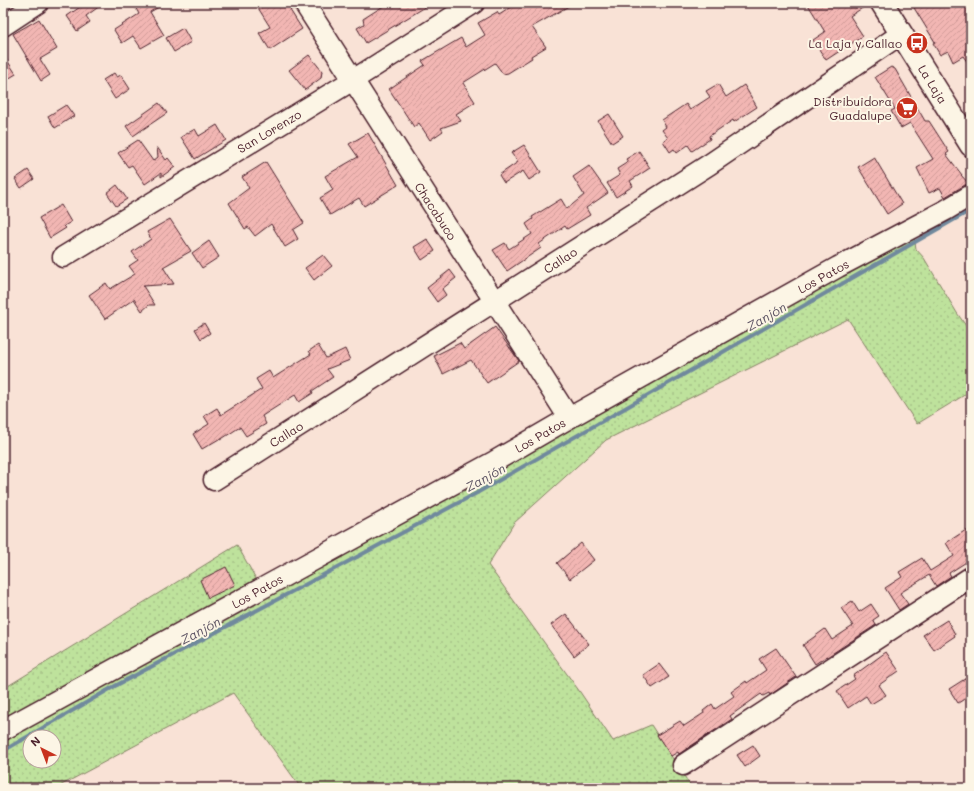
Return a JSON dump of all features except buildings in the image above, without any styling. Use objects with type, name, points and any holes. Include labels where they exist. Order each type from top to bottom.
[{"type":"main road","name":"La Laja","points":[[882,3],[971,145]]},
{"type":"street","points":[[3,26],[38,3]]},
{"type":"street","name":"Chacabuco","points":[[304,3],[569,418]]},
{"type":"street","name":"San Lorenzo","points":[[63,257],[353,80],[474,3]]},
{"type":"street","name":"Callao","points":[[214,480],[710,164],[901,34]]},
{"type":"street","name":"Los Patos","points":[[3,730],[495,461],[838,267],[946,210],[971,194]]},
{"type":"street","points":[[683,765],[971,577]]},
{"type":"green space","points":[[914,235],[916,249],[924,258],[957,313],[971,333],[971,391],[917,424],[848,319],[606,440],[514,523],[488,565],[580,692],[613,741],[651,725],[692,788],[301,788],[233,693],[56,788],[3,788],[3,689],[237,545],[260,586]]},
{"type":"waterway","name":"Zanjón","points":[[3,751],[115,686],[475,494],[971,210]]},
{"type":"place","name":"La Laja y Callao","points":[[917,43]]},
{"type":"place","name":"Distribuidora Guadalupe","points":[[907,108]]}]
